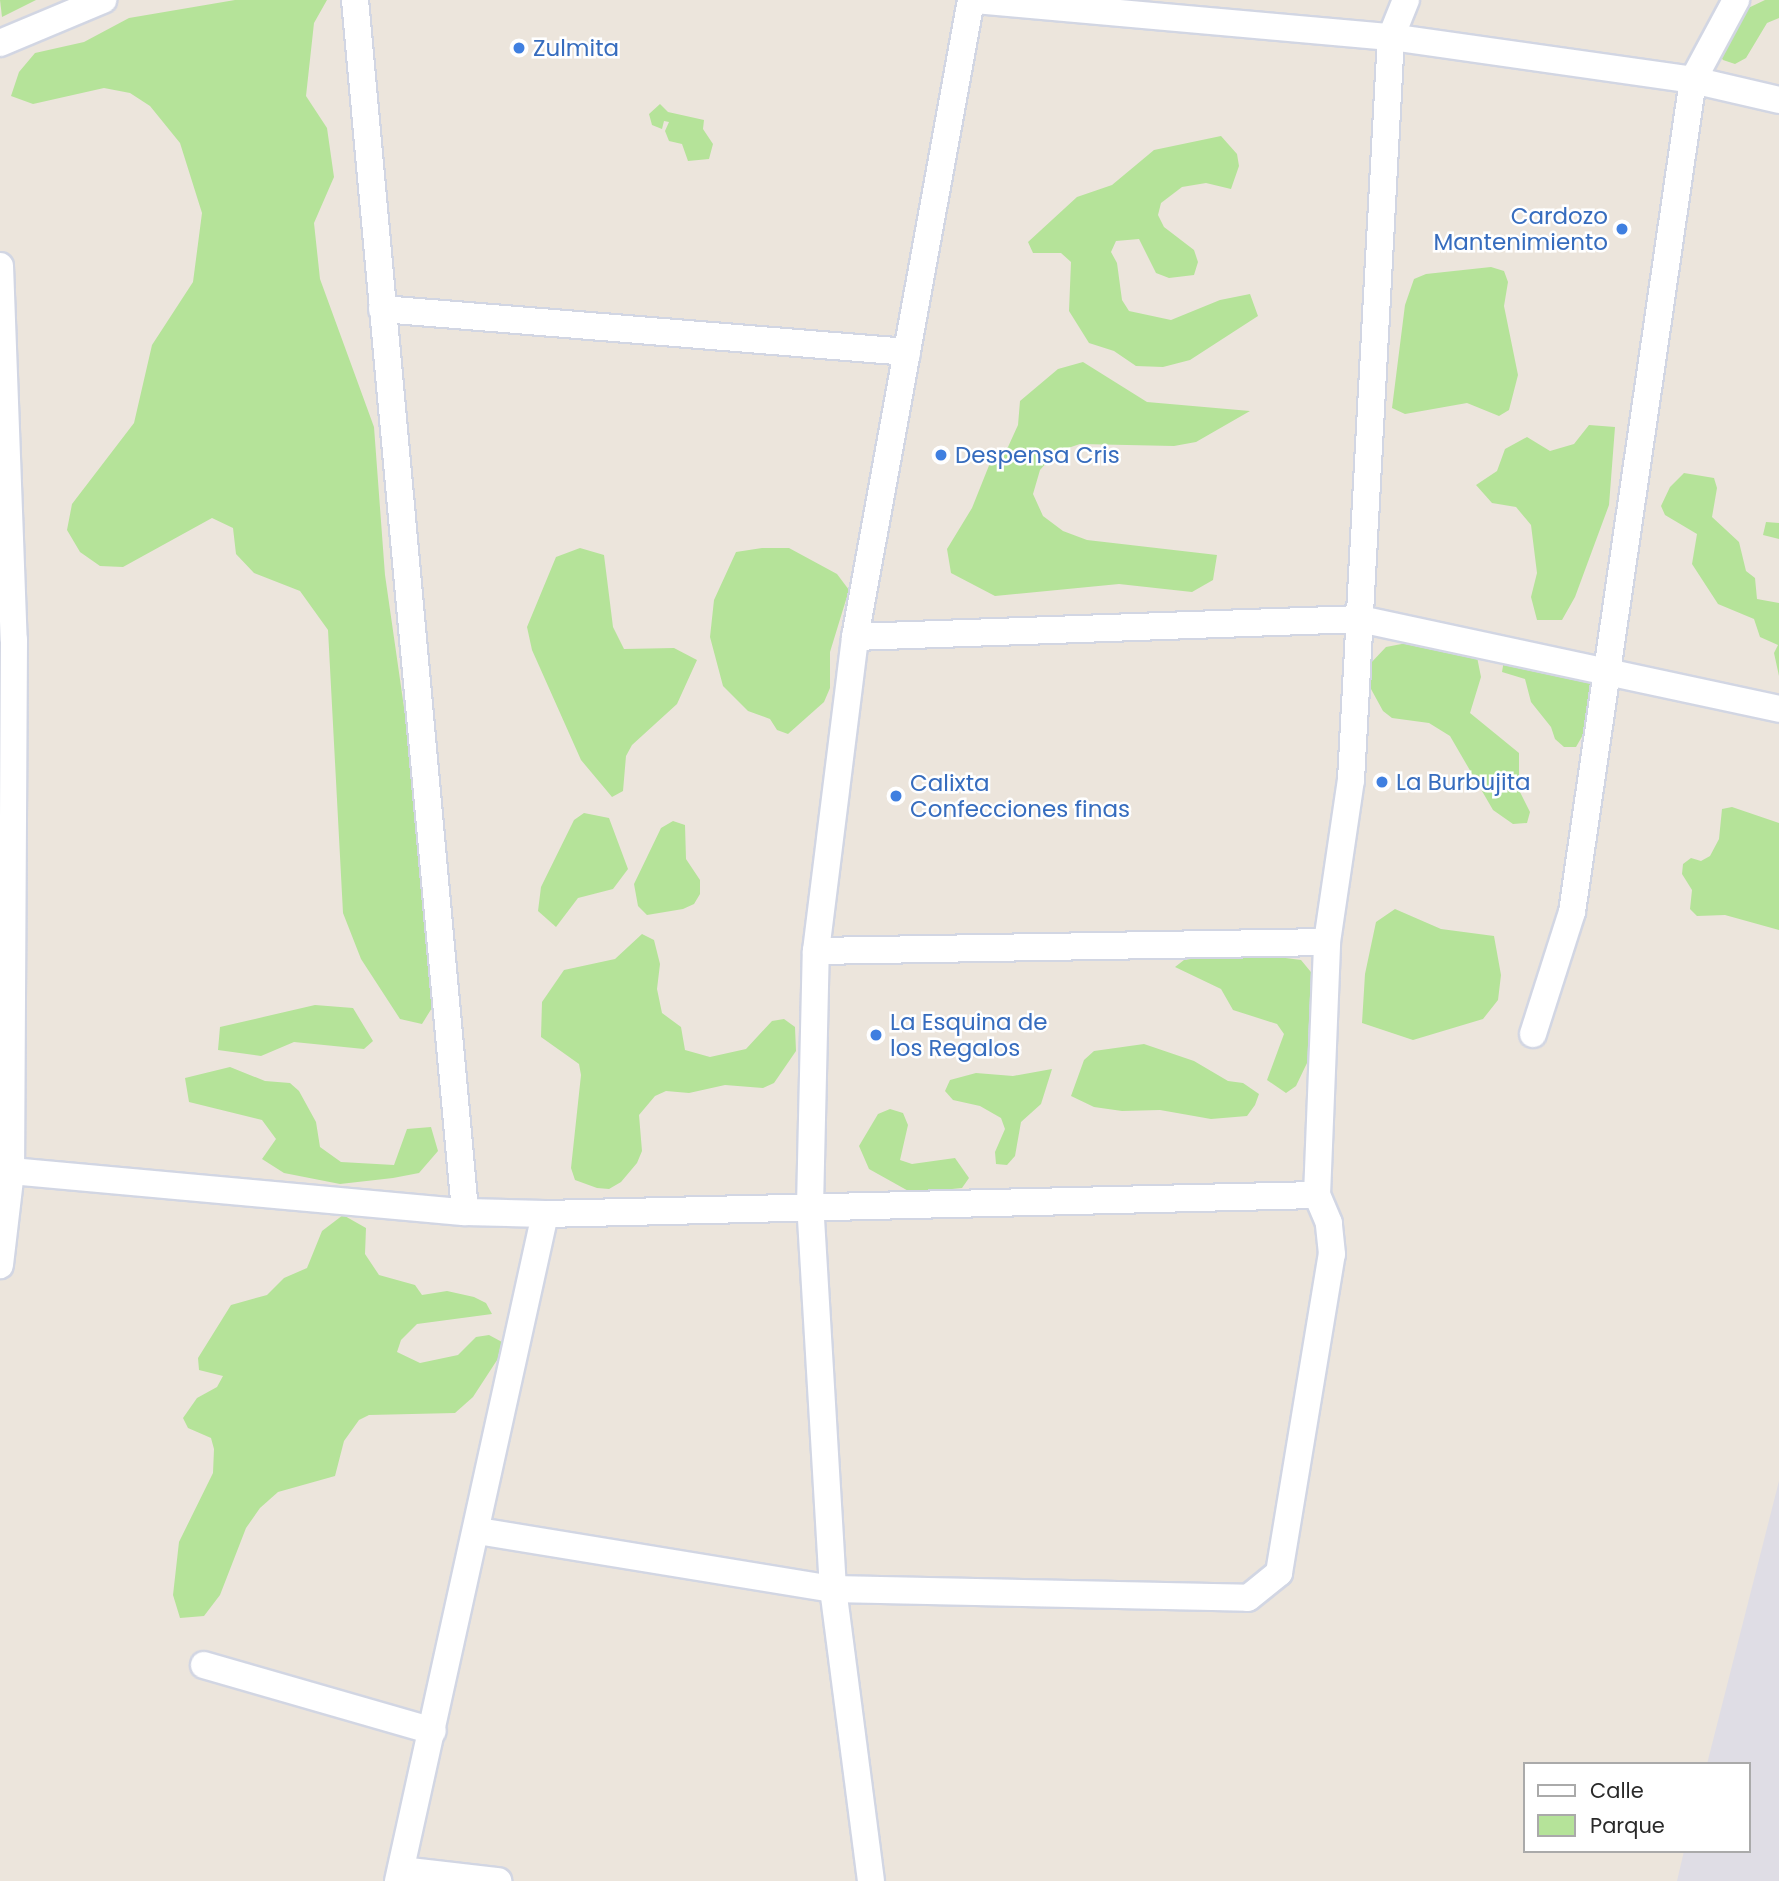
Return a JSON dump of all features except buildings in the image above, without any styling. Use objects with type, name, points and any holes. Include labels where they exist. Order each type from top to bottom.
[{"type":"street","points":[[0,43],[103,0]]},
{"type":"street","points":[[355,0],[465,1212]]},
{"type":"street","points":[[872,1881],[833,1589],[810,1208],[816,951],[855,637],[972,0],[1391,37],[1693,80],[1779,100]]},
{"type":"street","points":[[478,1531],[833,1589],[1248,1598],[1279,1573],[1332,1254],[1329,1223],[1317,1195],[1327,942],[1351,780],[1391,37],[1406,0]]},
{"type":"street","points":[[1533,1034],[1572,912],[1610,674],[1693,80],[1736,0]]},
{"type":"street","points":[[0,266],[7,640],[11,1171],[0,1265]]},
{"type":"street","points":[[382,309],[907,352]]},
{"type":"street","points":[[855,637],[1360,619],[1779,709]]},
{"type":"street","points":[[816,951],[1327,942]]},
{"type":"street","points":[[11,1171],[465,1212],[545,1214],[1317,1195]]},
{"type":"street","points":[[498,1881],[399,1876],[478,1531],[545,1214]]},
{"type":"street","points":[[204,1665],[433,1731]]},
{"type":"shaded area","points":[[1779,1481],[1779,1881],[1677,1881],[1684,1853],[1751,1853],[1751,1762],[1708,1762]]},
{"type":"green space","points":[[0,0],[36,0],[2,17]]},
{"type":"green space","points":[[235,0],[327,0],[314,23],[306,96],[327,128],[334,177],[314,223],[320,279],[374,427],[385,575],[441,965],[435,1003],[422,1024],[400,1019],[361,959],[343,913],[328,630],[300,591],[254,573],[236,554],[233,528],[212,518],[123,567],[100,566],[80,552],[67,530],[72,504],[134,423],[152,345],[193,282],[202,213],[180,143],[150,106],[130,93],[104,88],[33,104],[11,96],[19,72],[35,53],[84,42],[129,18]]},
{"type":"green space","points":[[1765,0],[1779,0],[1779,18],[1767,23],[1746,58],[1735,64],[1723,60],[1716,50],[1744,10]]},
{"type":"green space","points":[[660,104],[668,112],[704,120],[703,129],[713,144],[709,159],[688,161],[682,144],[669,141],[665,131],[669,122],[664,121],[662,129],[652,125],[649,114]]},
{"type":"green space","points":[[1221,136],[1237,154],[1239,166],[1231,189],[1206,183],[1182,187],[1161,203],[1158,215],[1164,227],[1194,250],[1198,262],[1194,275],[1169,278],[1156,273],[1139,239],[1116,241],[1111,252],[1117,263],[1122,300],[1129,311],[1171,320],[1220,300],[1250,294],[1258,316],[1190,360],[1163,367],[1136,366],[1114,351],[1089,343],[1069,311],[1071,262],[1061,253],[1033,253],[1028,242],[1077,197],[1112,185],[1154,150]]},
{"type":"green space","points":[[1491,267],[1504,271],[1508,282],[1504,306],[1518,375],[1509,410],[1499,416],[1467,403],[1405,414],[1392,408],[1405,305],[1414,279],[1426,274]]},
{"type":"green space","points":[[1083,362],[1147,402],[1250,411],[1196,442],[1174,446],[1080,444],[1056,452],[1040,470],[1033,494],[1043,516],[1063,531],[1087,540],[1217,555],[1213,580],[1192,592],[1119,584],[995,596],[951,573],[947,549],[972,508],[990,463],[1008,447],[1018,425],[1020,401],[1058,369]]},
{"type":"green space","points":[[1589,425],[1615,427],[1609,505],[1575,597],[1562,620],[1537,620],[1531,597],[1537,573],[1531,525],[1516,507],[1492,503],[1476,485],[1497,471],[1505,449],[1527,437],[1550,451],[1574,444]]},
{"type":"green space","points":[[1684,473],[1714,478],[1717,488],[1712,517],[1739,542],[1746,571],[1755,578],[1757,599],[1779,603],[1779,676],[1774,653],[1778,645],[1760,637],[1754,619],[1718,604],[1692,564],[1697,534],[1665,515],[1661,506],[1670,487]]},
{"type":"green space","points":[[1766,522],[1779,523],[1779,539],[1763,535]]},
{"type":"green space","points":[[580,548],[604,555],[613,627],[624,649],[674,648],[697,660],[677,704],[632,745],[626,756],[623,791],[612,797],[581,760],[532,650],[527,627],[556,557]]},
{"type":"green space","points":[[789,548],[837,574],[849,590],[830,652],[830,688],[824,702],[788,734],[777,730],[770,719],[748,711],[723,686],[710,637],[714,600],[736,552]]},
{"type":"green space","points":[[1412,642],[1477,657],[1481,677],[1470,713],[1519,753],[1519,790],[1530,812],[1527,823],[1513,824],[1493,810],[1450,736],[1429,723],[1392,718],[1383,711],[1371,689],[1369,665],[1386,647]]},
{"type":"green space","points":[[1504,660],[1592,678],[1596,690],[1588,726],[1576,747],[1564,747],[1555,739],[1551,727],[1531,702],[1525,679],[1502,672]]},
{"type":"green space","points":[[1732,807],[1779,823],[1779,930],[1725,915],[1697,916],[1690,909],[1692,890],[1682,874],[1683,864],[1691,858],[1701,861],[1710,856],[1719,839],[1722,809]]},
{"type":"green space","points":[[584,813],[609,818],[628,869],[613,889],[578,898],[556,927],[538,911],[541,887],[574,820]]},
{"type":"green space","points":[[673,821],[685,825],[686,859],[700,880],[700,894],[694,904],[683,909],[647,915],[638,906],[634,884],[661,828]]},
{"type":"green space","points":[[1395,909],[1441,929],[1494,936],[1501,975],[1498,1000],[1483,1019],[1413,1040],[1362,1023],[1365,974],[1376,922]]},
{"type":"green space","points":[[642,934],[654,940],[660,964],[657,989],[662,1013],[681,1027],[685,1050],[710,1057],[746,1049],[772,1021],[784,1019],[795,1027],[796,1051],[774,1083],[763,1088],[725,1085],[689,1093],[666,1091],[655,1096],[639,1115],[642,1151],[637,1163],[621,1182],[609,1189],[597,1188],[575,1180],[571,1168],[581,1075],[579,1064],[541,1037],[542,1002],[564,970],[615,959]]},
{"type":"green space","points":[[1238,952],[1301,960],[1315,977],[1311,989],[1318,1040],[1296,1086],[1286,1093],[1267,1080],[1284,1034],[1277,1024],[1233,1010],[1221,989],[1175,967],[1184,960]]},
{"type":"green space","points":[[315,1005],[353,1008],[373,1041],[364,1049],[294,1042],[261,1056],[218,1050],[220,1027]]},
{"type":"green space","points":[[1144,1044],[1194,1061],[1228,1081],[1243,1083],[1259,1094],[1255,1105],[1247,1116],[1211,1119],[1160,1110],[1122,1111],[1094,1107],[1071,1096],[1084,1060],[1094,1051]]},
{"type":"green space","points":[[230,1067],[265,1081],[290,1083],[299,1091],[316,1122],[320,1147],[341,1162],[394,1165],[407,1129],[431,1127],[438,1151],[419,1173],[393,1178],[340,1184],[284,1173],[262,1159],[276,1139],[262,1120],[189,1102],[185,1078]]},
{"type":"green space","points":[[1052,1069],[1041,1104],[1021,1122],[1015,1156],[1007,1165],[996,1164],[995,1152],[1005,1129],[1001,1118],[980,1106],[953,1100],[945,1091],[950,1080],[976,1073],[1013,1076]]},
{"type":"green space","points":[[890,1109],[903,1113],[908,1125],[900,1160],[912,1164],[955,1158],[969,1178],[962,1188],[912,1193],[869,1169],[859,1146],[878,1114]]},
{"type":"green space","points":[[343,1215],[366,1228],[365,1254],[379,1275],[415,1285],[422,1295],[447,1291],[474,1297],[486,1303],[492,1314],[417,1324],[401,1340],[397,1352],[420,1363],[458,1355],[476,1337],[489,1335],[502,1342],[501,1354],[473,1397],[455,1413],[369,1415],[359,1420],[344,1441],[335,1476],[278,1492],[260,1508],[246,1528],[220,1595],[204,1616],[180,1618],[173,1595],[179,1542],[213,1473],[214,1449],[211,1438],[188,1428],[183,1418],[197,1398],[217,1387],[223,1376],[199,1370],[198,1358],[231,1305],[267,1295],[284,1278],[307,1268],[322,1231]]},
{"type":"place","name":"Zulmita","points":[[519,48]]},
{"type":"place","name":"Cardozo Mantenimiento","points":[[1622,229]]},
{"type":"place","name":"Despensa Cris","points":[[941,455]]},
{"type":"place","name":"La Burbujita","points":[[1382,782]]},
{"type":"place","name":"Calixta Confecciones finas","points":[[896,796]]},
{"type":"place","name":"La Esquina de los Regalos","points":[[876,1035]]}]
